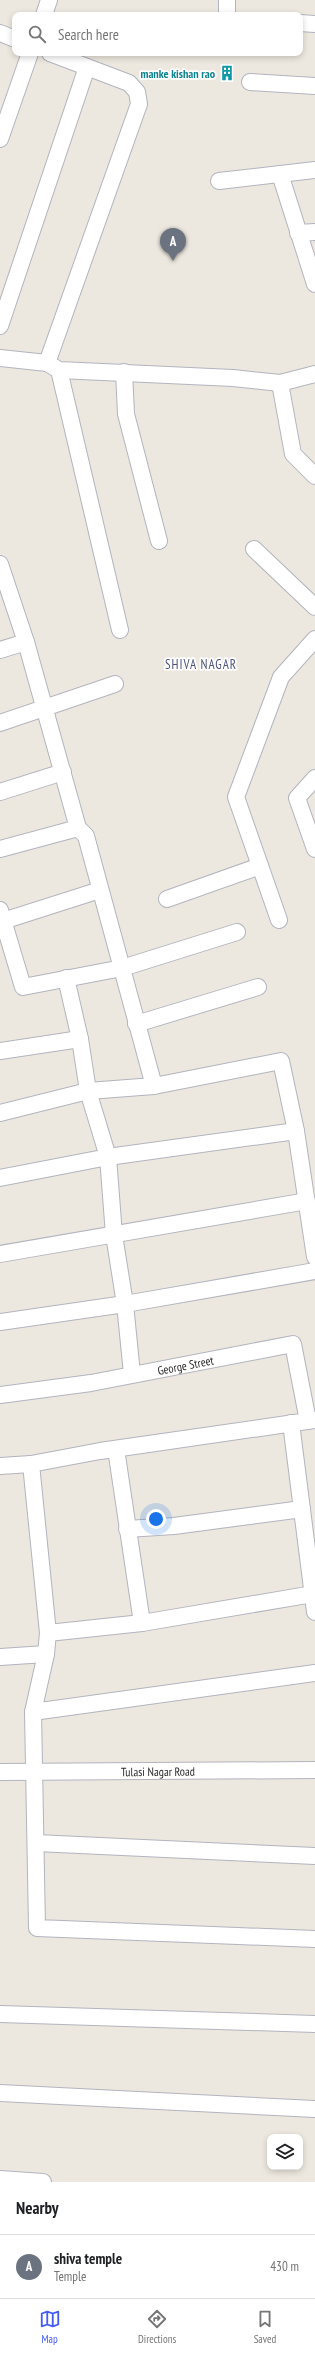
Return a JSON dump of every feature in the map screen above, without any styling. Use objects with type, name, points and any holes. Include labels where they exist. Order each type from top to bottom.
[{"type":"street","points":[[45,12],[49,0]]},
{"type":"street","points":[[227,0],[227,12]]},
{"type":"street","points":[[303,23],[315,24]]},
{"type":"street","points":[[0,33],[12,38]]},
{"type":"street","points":[[0,139],[29,56]]},
{"type":"street","points":[[58,56],[129,83],[138,92],[139,104],[53,367],[120,630]]},
{"type":"street","points":[[0,326],[87,67]]},
{"type":"street","points":[[250,82],[315,86]]},
{"type":"street","points":[[220,181],[315,170]]},
{"type":"street","points":[[280,174],[315,284]]},
{"type":"street","points":[[298,233],[315,232]]},
{"type":"street","points":[[0,358],[53,367],[280,383],[315,374]]},
{"type":"street","points":[[124,372],[126,414],[159,541]]},
{"type":"street","points":[[280,383],[293,454],[315,476]]},
{"type":"street","points":[[254,549],[315,607]]},
{"type":"street","points":[[0,564],[4,590],[26,642],[78,828],[86,836],[154,1086]]},
{"type":"street","points":[[279,920],[236,797],[281,677],[315,639]]},
{"type":"street","points":[[0,650],[26,642]]},
{"type":"street","points":[[0,723],[115,684]]},
{"type":"street","points":[[0,792],[63,772]]},
{"type":"street","points":[[315,778],[297,798],[315,849]]},
{"type":"street","points":[[0,849],[78,828]]},
{"type":"street","points":[[167,899],[260,866]]},
{"type":"street","points":[[100,890],[1,918],[23,987],[122,968],[237,932]]},
{"type":"street","points":[[66,978],[80,1039],[88,1091],[108,1157],[114,1236],[125,1304],[132,1374]]},
{"type":"street","points":[[136,1024],[258,987]]},
{"type":"street","points":[[0,1051],[80,1039]]},
{"type":"street","points":[[0,1112],[88,1091],[154,1086],[281,1061],[296,1132],[315,1257]]},
{"type":"street","points":[[0,1178],[108,1157],[296,1132]]},
{"type":"street","points":[[0,1254],[114,1236],[307,1202]]},
{"type":"street","points":[[0,1322],[125,1304],[315,1271]]},
{"type":"street","name":"George Street","points":[[0,1395],[91,1383],[293,1344],[311,1421]]},
{"type":"street","points":[[0,1466],[31,1464],[116,1449],[311,1421]]},
{"type":"street","points":[[291,1423],[315,1612]]},
{"type":"street","points":[[116,1449],[142,1622]]},
{"type":"street","points":[[31,1464],[48,1632],[46,1654],[33,1712],[37,1928],[315,1939]]},
{"type":"street","points":[[127,1529],[174,1526],[302,1509]]},
{"type":"street","points":[[48,1632],[142,1622],[313,1594]]},
{"type":"street","points":[[0,1657],[46,1654]]},
{"type":"street","points":[[33,1712],[315,1673]]},
{"type":"street","name":"Tulasi Nagar Road","points":[[0,1772],[315,1770]]},
{"type":"street","points":[[36,1843],[315,1856]]},
{"type":"street","points":[[0,2014],[315,2024]]},
{"type":"street","points":[[0,2093],[315,2109]]},
{"type":"street","points":[[0,2179],[43,2182]]},
{"type":"place","name":"manke kishan rao","points":[[227,73]]},
{"type":"place","name":"shiva temple","points":[[173,261]]},
{"type":"district","name":"SHIVA NAGAR","points":[[201,664]]}]
